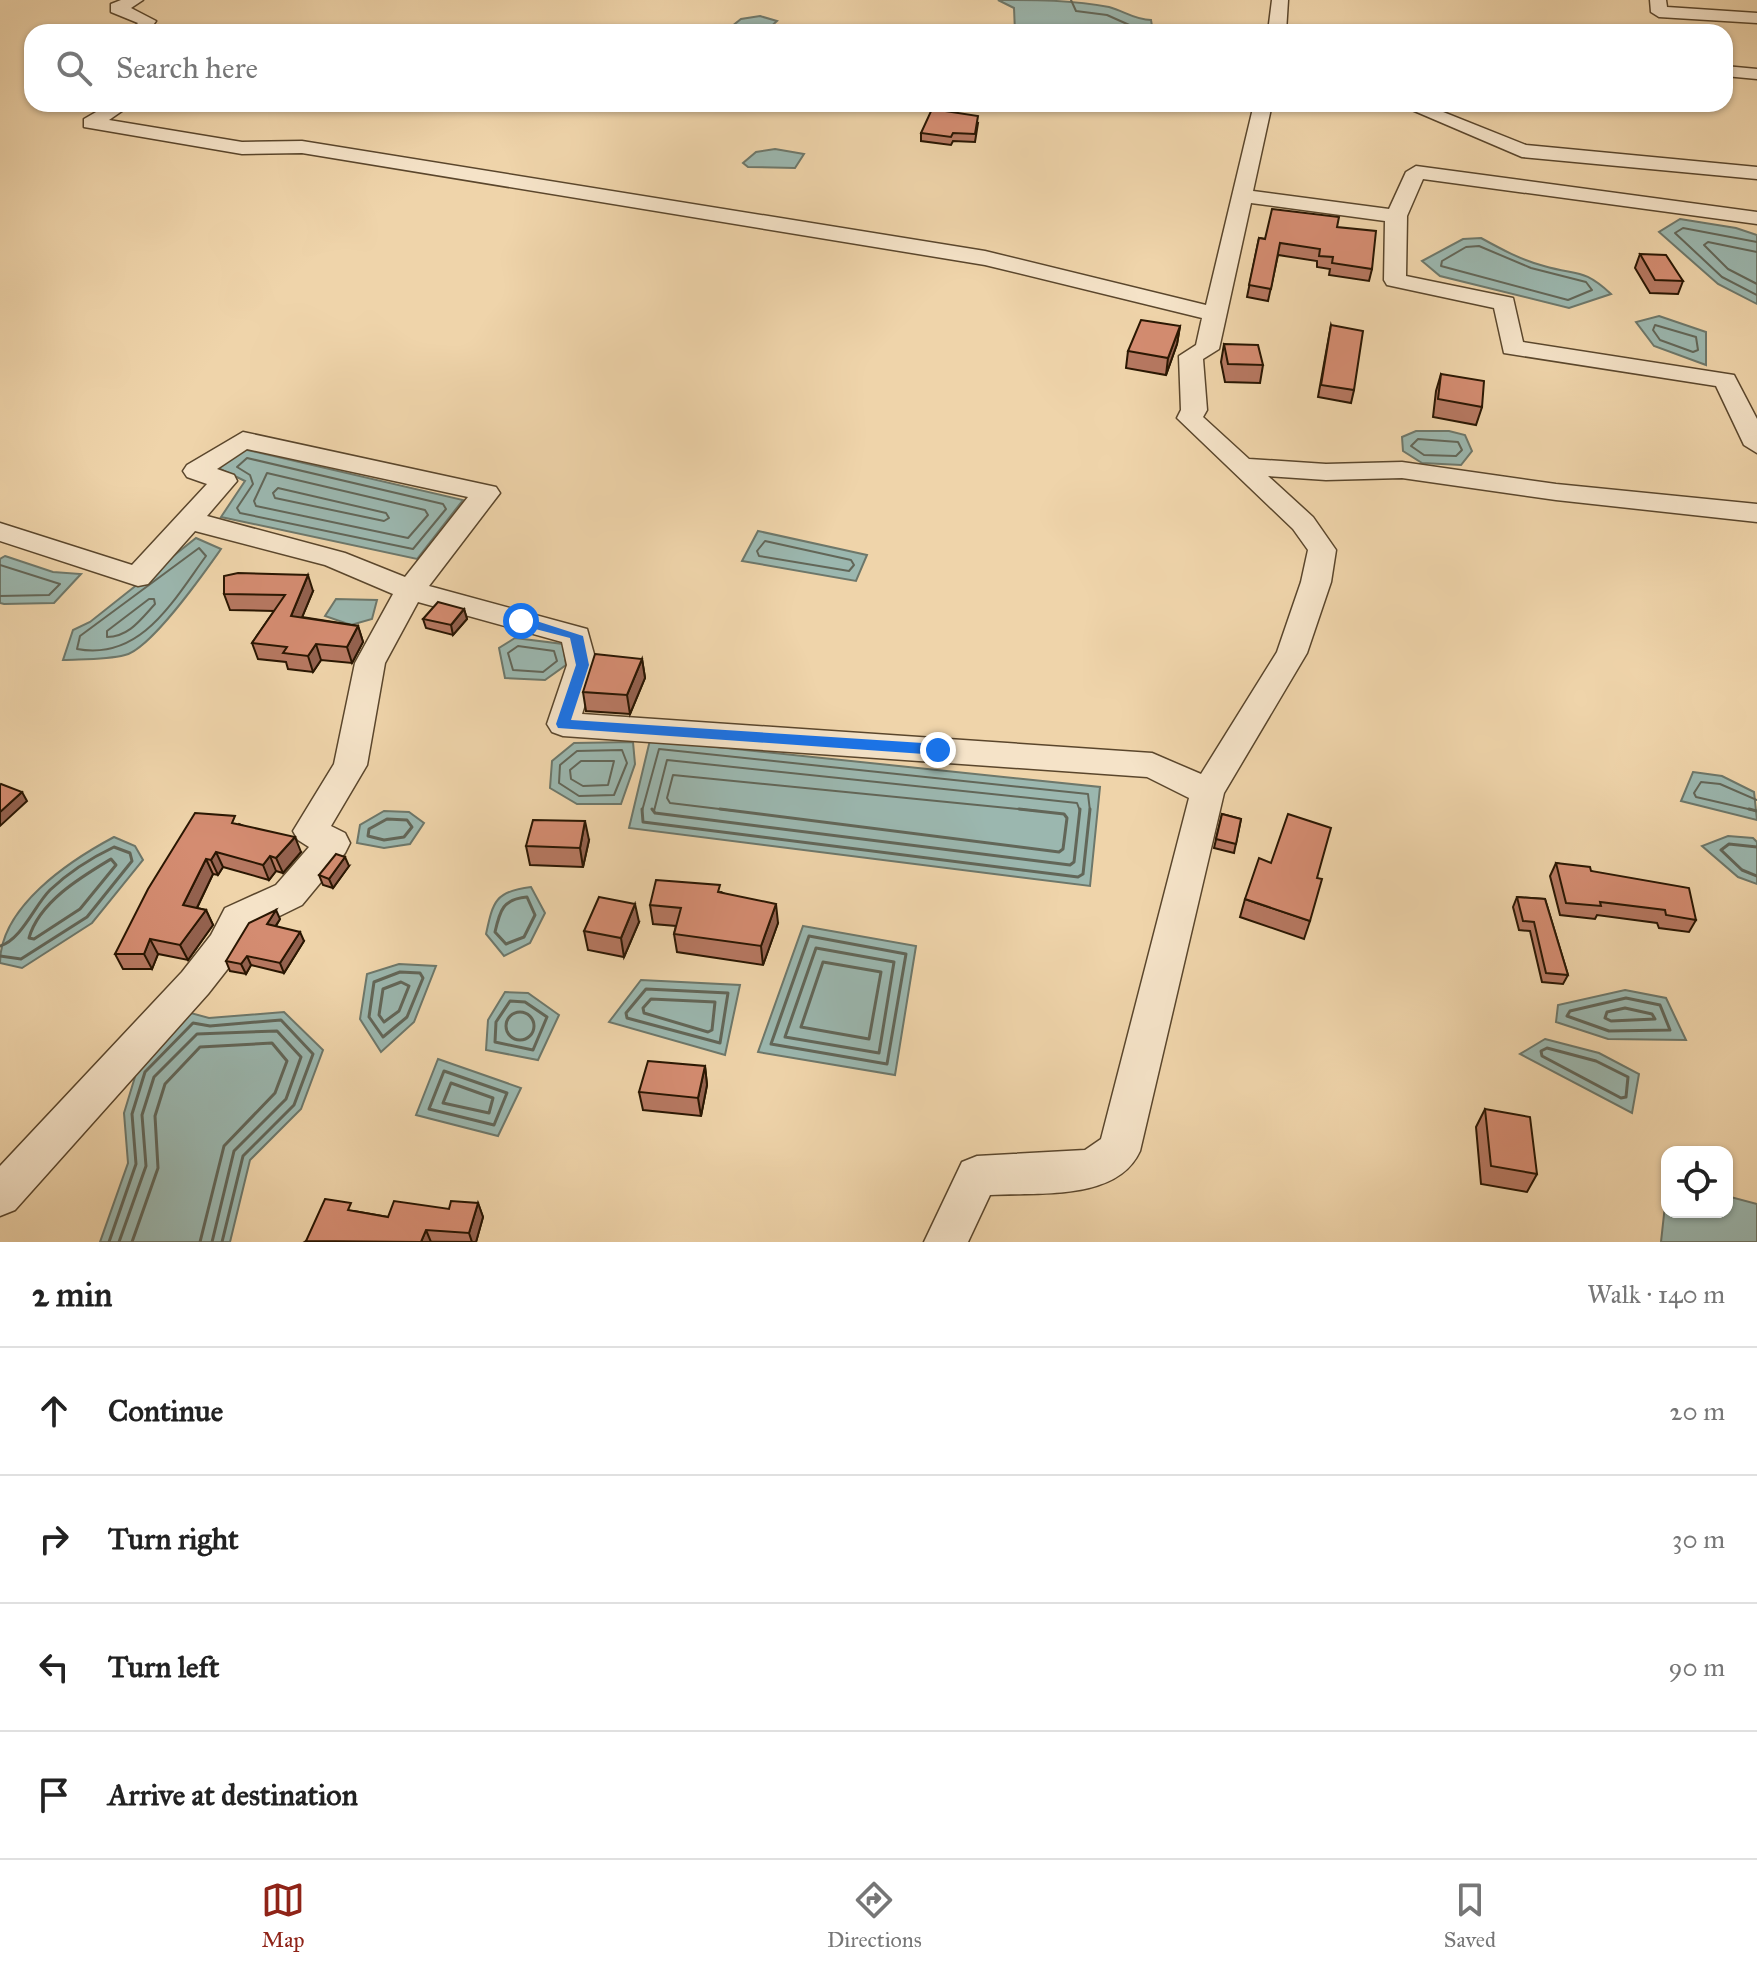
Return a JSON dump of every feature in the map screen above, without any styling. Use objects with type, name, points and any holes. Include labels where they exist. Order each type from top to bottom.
[{"type":"street","points":[[135,0],[117,8],[148,21],[146,24]]},
{"type":"street","points":[[1278,24],[1280,0]]},
{"type":"street","points":[[1658,0],[1659,12],[1757,18]]},
{"type":"street","points":[[1733,72],[1757,74]]},
{"type":"street","points":[[110,112],[91,123],[242,148],[317,149],[985,258],[1214,314]]},
{"type":"street","points":[[946,1242],[977,1176],[1091,1169],[1119,1151],[1207,792],[1292,653],[1316,582],[1322,550],[1303,523],[1190,418],[1194,410],[1191,356],[1207,349],[1261,112]]},
{"type":"street","points":[[1427,112],[1522,151],[1757,173]]},
{"type":"street","points":[[1757,218],[1416,172],[1396,216],[1395,280],[1505,303],[1512,348],[1725,380],[1757,445]]},
{"type":"street","points":[[1241,196],[1396,216]]},
{"type":"street","points":[[0,532],[138,577],[224,481],[196,471],[243,440],[486,493],[410,590],[370,663],[350,765],[310,831],[333,843],[289,895],[238,919],[224,946],[195,983],[0,1196]]},
{"type":"street","points":[[1239,466],[1326,472],[1402,470],[1556,492],[1757,513]]},
{"type":"street","points":[[188,520],[335,559],[410,590],[576,636],[582,665],[563,724],[1152,765],[1207,792]]},
{"type":"water","points":[[998,0],[1040,0],[1109,7],[1151,20],[1152,24],[1015,24],[1014,8]]},
{"type":"water","points":[[760,16],[777,21],[774,24],[735,24],[741,19]]},
{"type":"water","points":[[775,149],[804,154],[795,168],[748,167],[743,163],[756,152]]},
{"type":"water","points":[[1680,219],[1736,228],[1757,235],[1757,304],[1718,284],[1659,232]]},
{"type":"water","points":[[1481,238],[1527,261],[1586,276],[1611,294],[1569,308],[1440,276],[1422,261],[1463,239]]},
{"type":"water","points":[[1659,316],[1706,332],[1706,365],[1654,346],[1636,322]]},
{"type":"water","points":[[1416,431],[1449,431],[1465,435],[1472,451],[1461,465],[1422,463],[1403,451],[1402,437]]},
{"type":"water","points":[[243,449],[463,500],[417,559],[221,517],[245,481],[218,468]]},
{"type":"water","points":[[758,531],[867,555],[856,581],[742,561]]},
{"type":"water","points":[[196,538],[221,549],[149,639],[125,655],[63,660],[73,630],[90,622]]},
{"type":"water","points":[[5,556],[53,572],[81,574],[54,603],[4,604],[0,603],[0,559]]},
{"type":"water","points":[[336,599],[377,600],[372,619],[351,625],[325,616]]},
{"type":"water","points":[[515,638],[563,644],[566,665],[545,680],[505,678],[499,648]]},
{"type":"water","points":[[650,740],[1100,787],[1090,886],[629,828]]},
{"type":"water","points":[[633,742],[635,764],[621,804],[577,804],[550,788],[552,761],[574,743]]},
{"type":"water","points":[[1693,772],[1722,776],[1754,792],[1757,820],[1681,801]]},
{"type":"water","points":[[384,811],[409,812],[424,823],[410,844],[384,848],[357,843],[360,825]]},
{"type":"water","points":[[1728,836],[1753,838],[1757,842],[1757,884],[1738,877],[1702,846]]},
{"type":"water","points":[[114,837],[135,846],[143,860],[92,923],[22,968],[0,963],[3,942],[11,923],[24,905],[58,873]]},
{"type":"water","points":[[531,887],[545,913],[530,943],[504,956],[486,934],[494,906],[503,895]]},
{"type":"water","points":[[803,926],[916,946],[895,1075],[758,1052]]},
{"type":"water","points":[[399,964],[436,966],[414,1022],[381,1052],[360,1019],[367,974]]},
{"type":"water","points":[[641,980],[740,985],[725,1055],[609,1022]]},
{"type":"water","points":[[1625,990],[1666,998],[1686,1040],[1608,1039],[1556,1022],[1558,1005]]},
{"type":"water","points":[[505,992],[528,993],[559,1015],[538,1060],[486,1050],[488,1020]]},
{"type":"water","points":[[284,1012],[323,1050],[301,1109],[250,1160],[230,1242],[100,1242],[128,1163],[124,1113],[138,1067],[191,1013],[209,1018]]},
{"type":"water","points":[[1545,1039],[1599,1053],[1639,1074],[1632,1113],[1520,1054]]},
{"type":"water","points":[[438,1059],[521,1088],[498,1136],[416,1115]]},
{"type":"water","points":[[1733,1198],[1757,1204],[1757,1242],[1661,1242],[1664,1218],[1733,1218]]},
{"type":"building","points":[[931,112],[978,116],[975,134],[953,133],[951,137],[921,133]]},
{"type":"building","points":[[1272,209],[1339,217],[1337,227],[1376,231],[1372,269],[1332,263],[1333,257],[1319,256],[1320,249],[1280,243],[1271,289],[1249,285],[1259,238],[1265,239]]},
{"type":"building","points":[[1640,254],[1666,255],[1683,281],[1655,280]]},
{"type":"building","points":[[1141,320],[1180,326],[1168,358],[1128,351]]},
{"type":"building","points":[[1331,325],[1363,331],[1354,390],[1321,385]]},
{"type":"building","points":[[1224,344],[1258,345],[1263,365],[1228,364]]},
{"type":"building","points":[[1441,374],[1484,381],[1482,407],[1438,399]]},
{"type":"building","points":[[238,573],[308,575],[291,616],[358,626],[347,647],[316,644],[308,656],[283,653],[287,647],[252,643],[285,595],[224,594],[224,576]]},
{"type":"building","points":[[438,602],[464,609],[451,625],[423,619]]},
{"type":"building","points":[[595,654],[642,659],[627,695],[583,692]]},
{"type":"building","points":[[0,785],[22,792],[0,812]]},
{"type":"building","points":[[195,813],[235,816],[232,823],[295,837],[276,858],[270,856],[263,865],[216,852],[211,860],[206,859],[183,905],[206,910],[180,945],[150,939],[144,954],[115,954],[148,889]]},
{"type":"building","points":[[1222,814],[1241,819],[1236,844],[1216,839]]},
{"type":"building","points":[[1288,814],[1331,828],[1317,878],[1322,879],[1310,921],[1245,899],[1259,858],[1271,863]]},
{"type":"building","points":[[533,820],[585,821],[580,848],[526,846]]},
{"type":"building","points":[[336,854],[345,857],[329,879],[319,875]]},
{"type":"building","points":[[1556,863],[1689,888],[1696,920],[1666,915],[1665,910],[1600,902],[1601,906],[1566,903]]},
{"type":"building","points":[[656,880],[720,885],[718,892],[776,904],[761,946],[674,934],[681,908],[650,905]]},
{"type":"building","points":[[599,897],[635,904],[621,938],[584,931]]},
{"type":"building","points":[[1517,897],[1545,899],[1568,975],[1546,973],[1534,922],[1523,921]]},
{"type":"building","points":[[276,910],[267,924],[300,932],[280,963],[247,956],[241,964],[226,961],[249,923]]},
{"type":"building","points":[[648,1061],[705,1066],[698,1098],[639,1092]]},
{"type":"building","points":[[1485,1109],[1530,1117],[1537,1174],[1491,1166]]},
{"type":"building","points":[[325,1199],[351,1203],[348,1210],[388,1217],[394,1201],[449,1209],[451,1201],[478,1203],[469,1233],[426,1230],[421,1242],[306,1241]]},
{"type":"route","points":[[521,621],[576,636],[582,665],[563,724],[938,750]]}]
